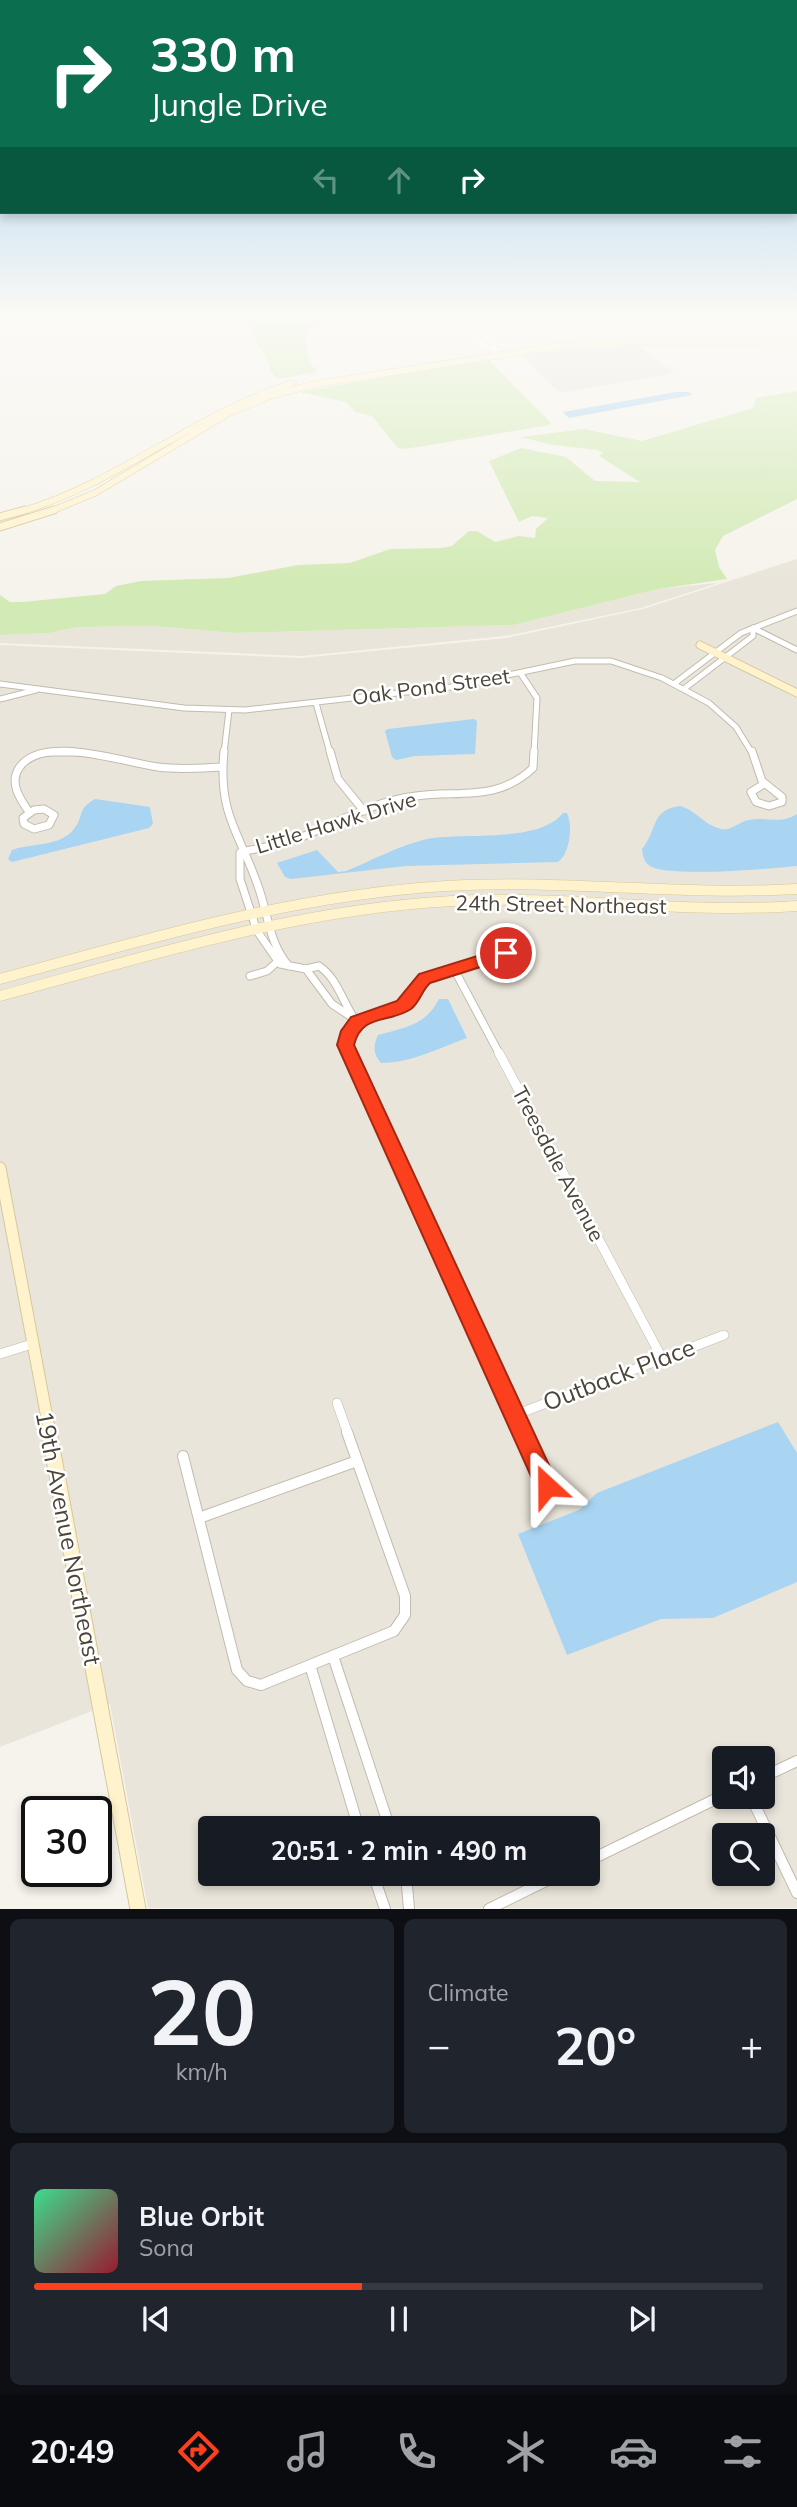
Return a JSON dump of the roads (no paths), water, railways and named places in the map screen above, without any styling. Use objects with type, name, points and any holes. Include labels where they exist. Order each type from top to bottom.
[{"type":"street","points":[[0,517],[84,489],[222,408]]},
{"type":"street","points":[[0,527],[95,494],[241,408]]},
{"type":"street","points":[[675,683],[741,633],[797,611]]},
{"type":"street","points":[[753,628],[797,650]]},
{"type":"street","points":[[685,688],[753,636],[753,628]]},
{"type":"street","points":[[700,645],[797,694]]},
{"type":"street","name":"Oak Pond Street","points":[[0,684],[155,705],[229,710],[316,703],[482,682],[577,661],[608,660],[626,663],[675,683],[709,703],[738,729],[749,744],[764,784],[782,797],[782,802],[774,807],[765,807],[756,802],[751,792],[764,784]]},
{"type":"street","name":"Little Hawk Drive","points":[[240,852],[295,839],[364,811],[414,796],[491,793],[507,789],[534,768],[537,698],[521,674]]},
{"type":"street","name":"Oak Pond Street","points":[[0,699],[43,688]]},
{"type":"street","points":[[316,703],[338,779],[364,811]]},
{"type":"street","points":[[229,710],[222,767],[227,813],[240,852],[254,874],[271,924],[276,949],[289,966]]},
{"type":"street","points":[[29,812],[19,797],[14,778],[18,768],[37,754],[63,751],[158,766],[222,767]]},
{"type":"street","points":[[48,810],[54,819],[44,828],[30,828],[23,821],[29,812],[48,810]]},
{"type":"street","points":[[240,852],[240,879],[256,928],[277,962],[306,969],[319,966],[329,973],[340,987],[345,1006],[356,1021]]},
{"type":"street","name":"24th Street Northeast","points":[[0,979],[251,912],[409,888],[506,883],[662,892],[797,889]]},
{"type":"street","name":"24th Street Northeast","points":[[0,996],[271,924],[338,912],[453,901],[540,900],[726,909],[797,906]]},
{"type":"street","points":[[506,953],[425,978],[403,1006],[356,1021],[346,1040],[347,1052],[547,1486]]},
{"type":"street","points":[[250,976],[267,971],[277,962]]},
{"type":"street","points":[[306,969],[332,1004],[356,1021]]},
{"type":"street","name":"Treesdale Avenue","points":[[454,969],[662,1358]]},
{"type":"street","name":"19th Avenue Northeast","points":[[0,1168],[138,1909]]},
{"type":"street","name":"Outback Place","points":[[515,1415],[724,1335]]},
{"type":"street","points":[[0,1354],[32,1343]]},
{"type":"street","points":[[183,1456],[237,1670],[253,1685],[261,1685],[394,1631],[401,1625],[407,1606],[337,1403]]},
{"type":"street","points":[[199,1518],[357,1461]]},
{"type":"street","points":[[333,1656],[386,1816]]},
{"type":"street","points":[[310,1665],[355,1816]]},
{"type":"street","points":[[775,1771],[797,1761]]},
{"type":"street","points":[[600,1855],[712,1801]]},
{"type":"street","points":[[757,1809],[797,1893]]},
{"type":"street","points":[[377,1886],[385,1909]]},
{"type":"street","points":[[407,1886],[409,1909]]},
{"type":"street","points":[[489,1909],[536,1886]]},
{"type":"water","points":[[585,408],[622,408],[569,418],[563,412]]},
{"type":"water","points":[[474,719],[477,721],[475,754],[415,756],[396,760],[392,757],[385,731],[388,729]]},
{"type":"water","points":[[95,799],[150,807],[153,824],[149,828],[12,862],[8,859],[12,850],[53,842],[68,835],[77,824],[85,806]]},
{"type":"water","points":[[680,806],[723,829],[749,820],[779,820],[797,814],[797,866],[700,872],[652,867],[644,860],[642,849],[659,816],[670,808]]},
{"type":"water","points":[[563,813],[567,813],[569,818],[569,839],[558,862],[406,866],[291,879],[285,877],[277,863],[317,850],[338,872],[346,871],[427,839],[518,833],[551,823]]},
{"type":"water","points":[[439,999],[448,999],[467,1038],[414,1058],[381,1063],[375,1050],[378,1035],[421,1020]]},
{"type":"water","points":[[778,1422],[797,1453],[797,1582],[713,1618],[661,1619],[567,1655],[518,1534],[579,1510],[597,1493]]}]
